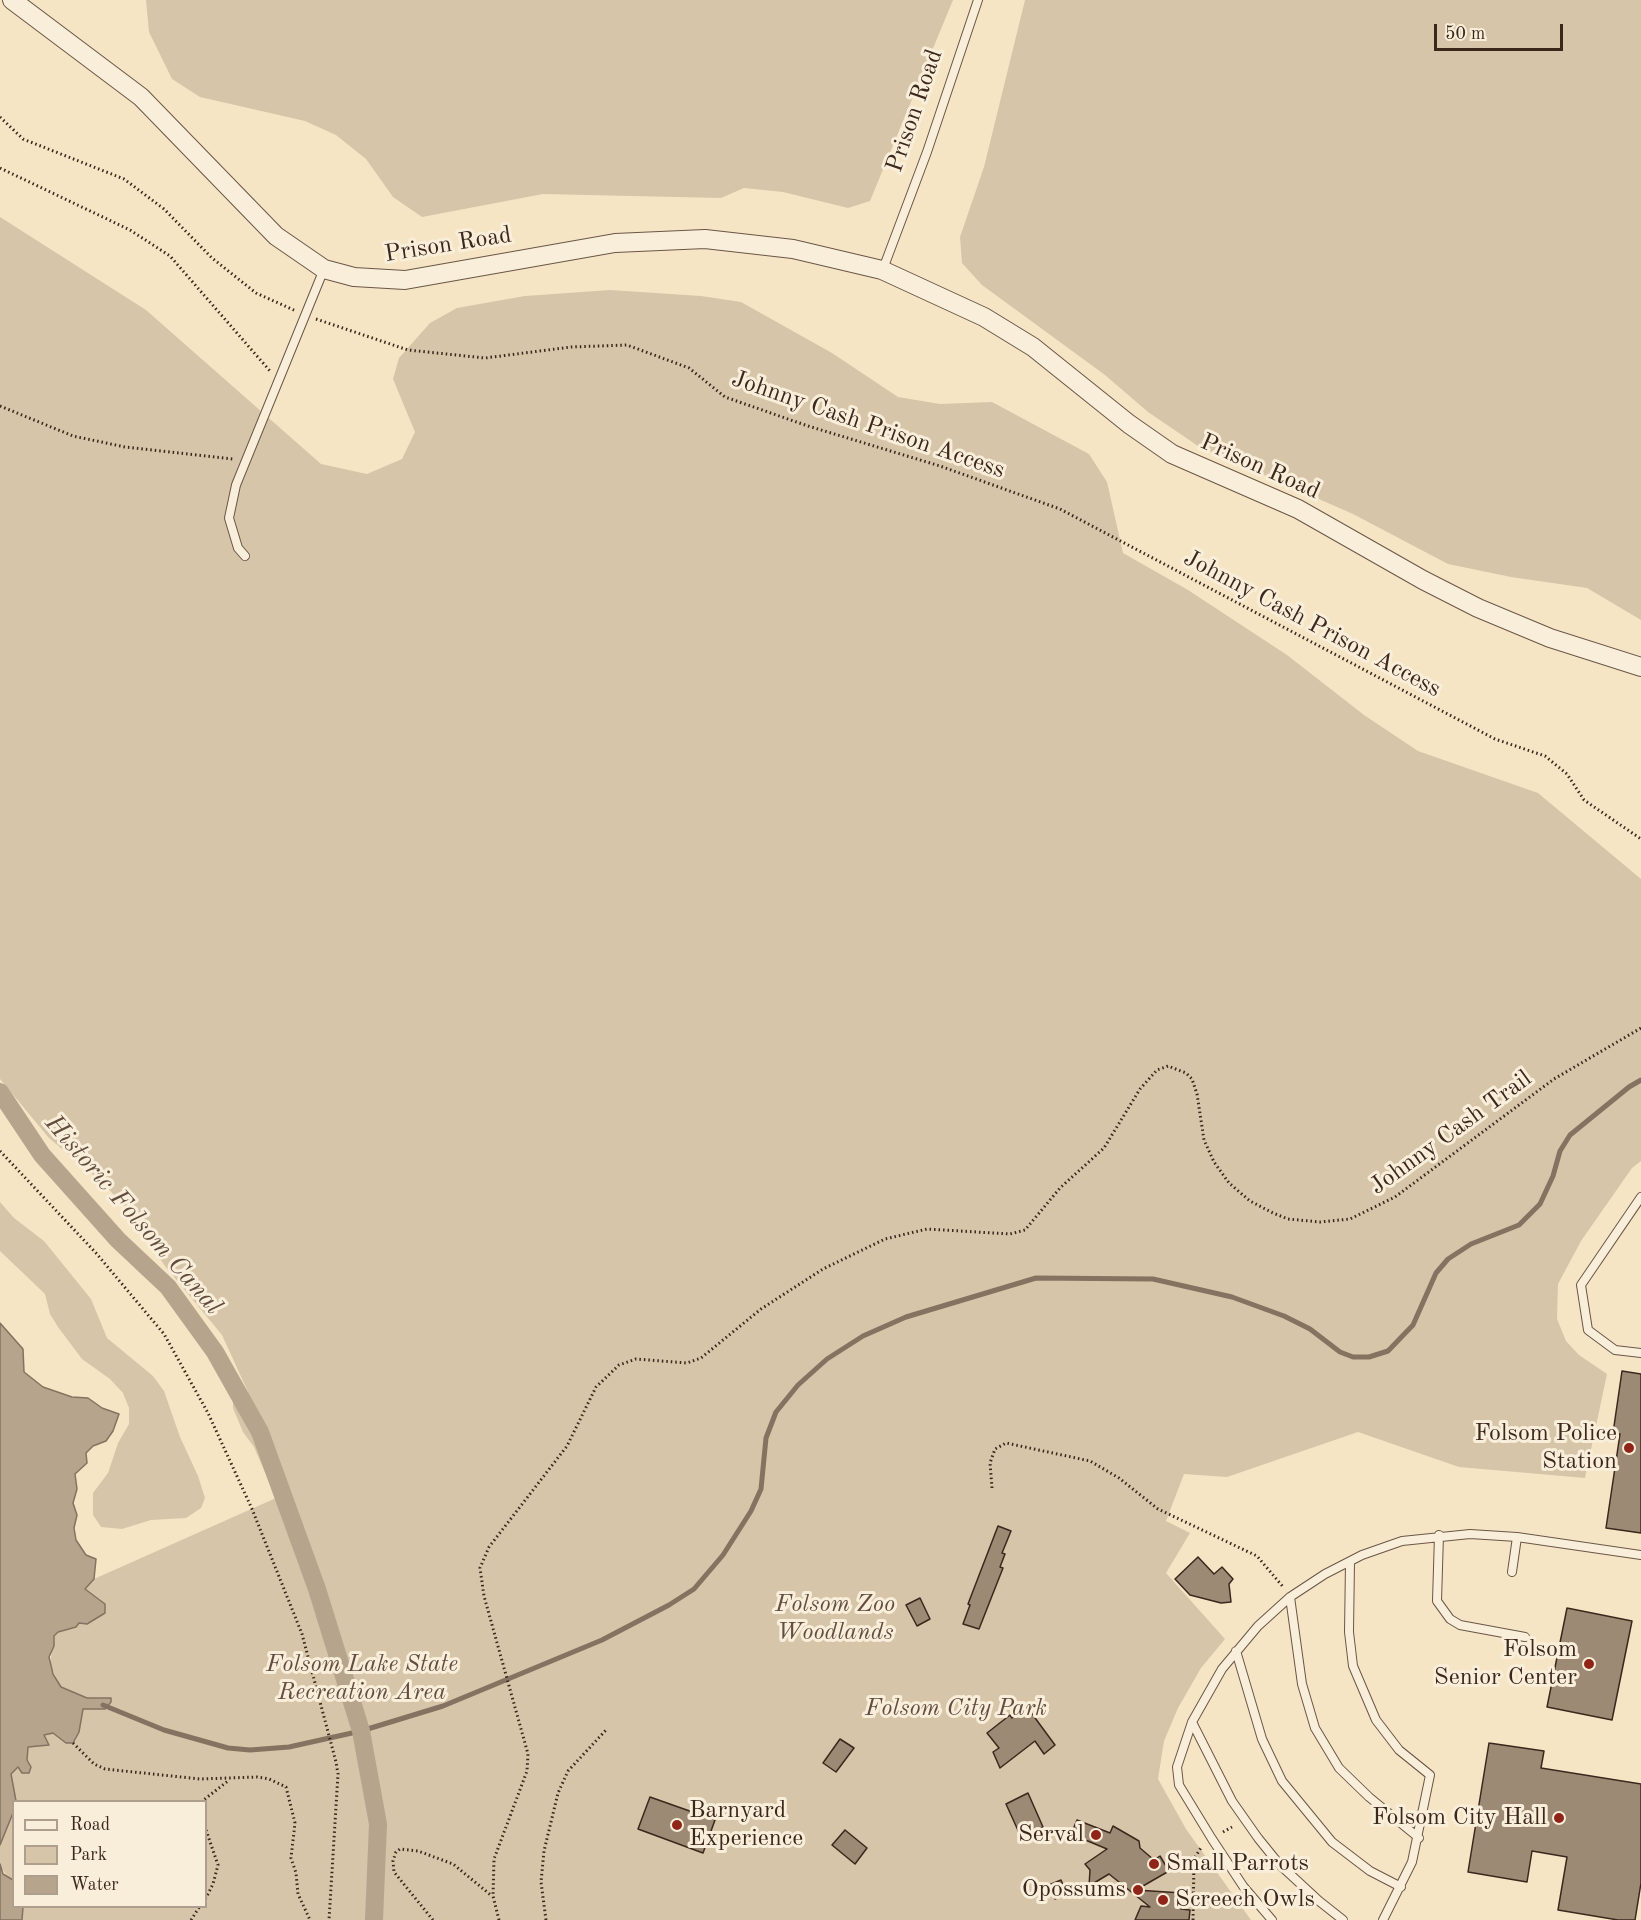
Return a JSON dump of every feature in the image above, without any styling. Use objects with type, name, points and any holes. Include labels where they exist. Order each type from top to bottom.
[{"type":"street","name":"Prison Road","points":[[12,0],[141,98],[276,236],[324,269],[362,279],[405,280],[615,243],[705,239],[793,249],[882,270],[974,312],[1033,347],[1129,424],[1172,454],[1298,509],[1423,580],[1478,608],[1550,638],[1641,667]]},
{"type":"lane","name":"Prison Road","points":[[882,270],[927,152],[978,0]]},
{"type":"lane","points":[[245,556],[235,541],[229,518],[236,485],[324,269]]},
{"type":"lane","points":[[1641,1197],[1581,1285],[1588,1330],[1615,1350],[1641,1353]]},
{"type":"lane","points":[[1272,1920],[1243,1886],[1212,1839],[1179,1785],[1177,1767],[1192,1722],[1222,1669],[1258,1626],[1290,1597],[1325,1574],[1402,1541],[1470,1534],[1517,1537],[1641,1556]]},
{"type":"lane","points":[[1439,1536],[1437,1601],[1450,1619],[1460,1625],[1525,1637]]},
{"type":"lane","points":[[1512,1572],[1517,1537]]},
{"type":"lane","points":[[1350,1562],[1349,1632],[1353,1666],[1376,1720],[1399,1750],[1430,1775],[1419,1838],[1401,1887],[1383,1920]]},
{"type":"lane","points":[[1290,1597],[1302,1684],[1315,1728],[1339,1768],[1369,1797],[1419,1838]]},
{"type":"lane","points":[[1236,1651],[1262,1739],[1282,1781],[1332,1842],[1370,1871],[1401,1887]]},
{"type":"lane","points":[[1192,1722],[1232,1801],[1258,1838],[1279,1864],[1319,1901],[1344,1920]]},
{"type":"path","name":"Johnny Cash Prison Access","points":[[0,117],[23,139],[124,179],[164,209],[212,258],[256,293],[305,315],[408,350],[485,358],[572,347],[627,345],[689,368],[725,397],[808,426],[940,466],[1060,509],[1495,739],[1545,756],[1567,774],[1584,800],[1641,839]]},
{"type":"path","points":[[0,168],[130,230],[170,256],[278,382]]},
{"type":"path","points":[[0,406],[73,436],[125,447],[246,460]]},
{"type":"path","name":"Johnny Cash Trail","points":[[493,1896],[494,1858],[527,1771],[528,1754],[480,1579],[480,1568],[489,1547],[567,1446],[596,1387],[619,1365],[636,1359],[687,1363],[701,1358],[770,1303],[823,1269],[885,1239],[927,1228],[1010,1234],[1025,1230],[1060,1188],[1104,1148],[1140,1089],[1157,1070],[1168,1066],[1186,1073],[1192,1079],[1197,1094],[1204,1140],[1214,1162],[1229,1183],[1251,1201],[1273,1213],[1288,1219],[1320,1222],[1350,1219],[1395,1197],[1554,1078],[1641,1028]]},
{"type":"path","points":[[0,1151],[104,1262],[164,1334],[208,1413],[252,1509],[303,1634],[336,1762],[328,1920]]},
{"type":"path","points":[[992,1488],[990,1463],[995,1449],[1006,1443],[1090,1461],[1119,1478],[1158,1509],[1257,1556],[1266,1563],[1290,1597]]},
{"type":"path","points":[[546,1920],[542,1882],[544,1851],[558,1792],[568,1771],[606,1730]]},
{"type":"path","points":[[73,1743],[94,1764],[105,1769],[200,1779],[230,1780],[257,1777],[269,1779],[286,1787],[295,1823],[291,1858],[296,1873],[298,1894],[310,1920]]},
{"type":"path","points":[[203,1800],[215,1788],[230,1780]]},
{"type":"path","points":[[1193,1920],[1194,1859],[1200,1847],[1232,1827]]},
{"type":"path","points":[[207,1833],[218,1865],[207,1896]]},
{"type":"path","points":[[433,1920],[394,1872],[393,1860],[400,1849],[418,1851],[453,1864],[493,1896],[499,1920]]},
{"type":"green space","points":[[146,0],[953,0],[870,201],[848,208],[783,192],[744,188],[721,198],[543,194],[422,217],[393,197],[366,159],[336,135],[305,121],[200,97],[172,79],[149,32]]},
{"type":"green space","points":[[1025,0],[1641,0],[1641,620],[1587,588],[1511,577],[1448,564],[1353,514],[1198,446],[1148,412],[1105,375],[982,285],[962,263],[960,237],[984,167]]},
{"type":"green space","points":[[0,217],[146,310],[321,464],[367,474],[402,459],[415,432],[393,379],[399,358],[430,323],[457,308],[525,296],[610,290],[701,296],[741,302],[832,353],[898,397],[940,404],[992,402],[1089,454],[1107,482],[1123,553],[1188,590],[1287,655],[1364,715],[1418,751],[1538,793],[1641,879],[1641,1161],[1632,1168],[1581,1241],[1558,1284],[1557,1319],[1566,1341],[1579,1355],[1607,1374],[1585,1478],[1459,1467],[1358,1432],[1227,1477],[1184,1474],[1166,1521],[1190,1533],[1166,1573],[1225,1639],[1201,1668],[1178,1708],[1164,1741],[1158,1779],[1186,1829],[1251,1920],[22,1920],[23,1908],[207,1908],[207,1800],[16,1800],[11,1774],[27,1760],[28,1747],[49,1744],[44,1735],[53,1733],[60,1737],[79,1732],[83,1709],[105,1709],[111,1699],[87,1698],[61,1687],[50,1665],[54,1636],[64,1628],[83,1622],[101,1600],[85,1589],[86,1586],[94,1579],[276,1498],[254,1447],[243,1432],[233,1408],[233,1398],[248,1392],[222,1335],[165,1266],[124,1206],[105,1185],[49,1138],[0,1079]]},
{"type":"green space","points":[[0,1202],[14,1218],[44,1241],[91,1299],[107,1338],[153,1376],[164,1391],[205,1498],[201,1508],[186,1518],[151,1520],[122,1529],[101,1527],[93,1515],[93,1493],[108,1473],[118,1443],[129,1424],[129,1408],[123,1393],[110,1379],[82,1359],[58,1327],[50,1314],[45,1294],[0,1251]]},
{"type":"green space","points":[[12,1815],[12,1880],[0,1866],[0,1845]]},
{"type":"water","points":[[0,1323],[23,1349],[24,1372],[43,1387],[72,1397],[88,1398],[102,1408],[119,1414],[113,1431],[106,1441],[93,1446],[86,1453],[87,1463],[75,1474],[77,1489],[73,1503],[77,1515],[74,1528],[76,1540],[86,1555],[96,1559],[94,1579],[85,1589],[105,1604],[105,1613],[87,1624],[79,1623],[76,1627],[58,1632],[54,1636],[54,1646],[49,1657],[53,1674],[61,1687],[87,1698],[111,1698],[111,1702],[105,1709],[83,1709],[79,1732],[73,1743],[66,1743],[53,1733],[44,1735],[49,1745],[28,1747],[27,1760],[31,1767],[29,1773],[22,1773],[18,1767],[11,1774],[16,1800],[12,1800],[12,1815],[0,1845]]},
{"type":"water","points":[[0,1864],[3,1874],[12,1879],[12,1908],[23,1908],[22,1920],[0,1920]]},
{"type":"building","name":"Folsom Police Station","points":[[1622,1371],[1641,1374],[1641,1533],[1606,1528],[1620,1434],[1613,1433]]},
{"type":"building","points":[[998,1526],[1011,1531],[1002,1553],[1005,1554],[1000,1567],[1003,1568],[979,1629],[963,1624],[970,1605],[968,1604]]},
{"type":"building","points":[[1198,1557],[1214,1574],[1222,1567],[1233,1579],[1229,1584],[1231,1602],[1221,1603],[1190,1595],[1175,1579]]},
{"type":"building","points":[[920,1598],[930,1619],[917,1626],[906,1605]]},
{"type":"building","name":"Folsom Senior Center","points":[[1567,1608],[1632,1621],[1612,1720],[1547,1707]]},
{"type":"building","points":[[1027,1707],[1055,1745],[1044,1754],[1035,1741],[1000,1768],[993,1752],[999,1748],[987,1733],[1010,1715],[1012,1718]]},
{"type":"building","points":[[840,1739],[854,1748],[836,1772],[823,1763]]},
{"type":"building","name":"Folsom City Hall","points":[[1489,1743],[1544,1751],[1541,1768],[1641,1784],[1641,1883],[1635,1920],[1618,1920],[1558,1910],[1567,1857],[1532,1851],[1527,1882],[1468,1872]]},
{"type":"building","points":[[1028,1793],[1043,1827],[1021,1837],[1006,1804]]},
{"type":"building","name":"Barnyard Experience","points":[[650,1797],[715,1820],[703,1853],[638,1829]]},
{"type":"building","points":[[1077,1820],[1110,1833],[1113,1826],[1139,1841],[1140,1848],[1154,1860],[1160,1856],[1169,1871],[1136,1890],[1182,1893],[1181,1909],[1190,1910],[1189,1920],[1135,1920],[1141,1906],[1150,1907],[1109,1874],[1089,1886],[1090,1870],[1085,1864],[1107,1849],[1071,1834]]},
{"type":"building","points":[[845,1830],[867,1848],[855,1864],[832,1845]]},
{"type":"building","points":[[1061,1880],[1067,1894],[1055,1899],[1049,1885]]},
{"type":"waterway","points":[[103,1705],[164,1730],[228,1748],[250,1750],[289,1747],[361,1731],[443,1706],[602,1640],[669,1605],[694,1589],[723,1555],[751,1511],[761,1489],[766,1438],[776,1412],[798,1385],[827,1359],[863,1336],[906,1317],[1036,1278],[1153,1279],[1232,1297],[1284,1316],[1310,1329],[1340,1352],[1353,1357],[1369,1357],[1388,1351],[1413,1325],[1436,1273],[1448,1259],[1471,1244],[1519,1225],[1540,1204],[1553,1176],[1560,1151],[1570,1135],[1629,1087],[1641,1080]]},
{"type":"waterway","name":"Historic Folsom Canal","points":[[0,1092],[42,1155],[118,1240],[168,1287],[215,1352],[260,1432],[317,1589],[361,1731],[378,1824],[374,1920]]},
{"type":"place","name":"Folsom Police Station","points":[[1629,1448]]},
{"type":"place","name":"Folsom Senior Center","points":[[1589,1664]]},
{"type":"place","name":"Folsom City Hall","points":[[1559,1818]]},
{"type":"place","name":"Barnyard Experience","points":[[677,1825]]},
{"type":"place","name":"Serval","points":[[1096,1835]]},
{"type":"place","name":"Small Parrots","points":[[1154,1864]]},
{"type":"place","name":"Opossums","points":[[1138,1890]]},
{"type":"place","name":"Screech Owls","points":[[1163,1900]]},
{"type":"park label","name":"Folsom Zoo Woodlands","points":[[835,1619]]},
{"type":"park label","name":"Folsom Lake State Recreation Area","points":[[362,1679]]},
{"type":"park label","name":"Folsom City Park","points":[[956,1709]]}]
